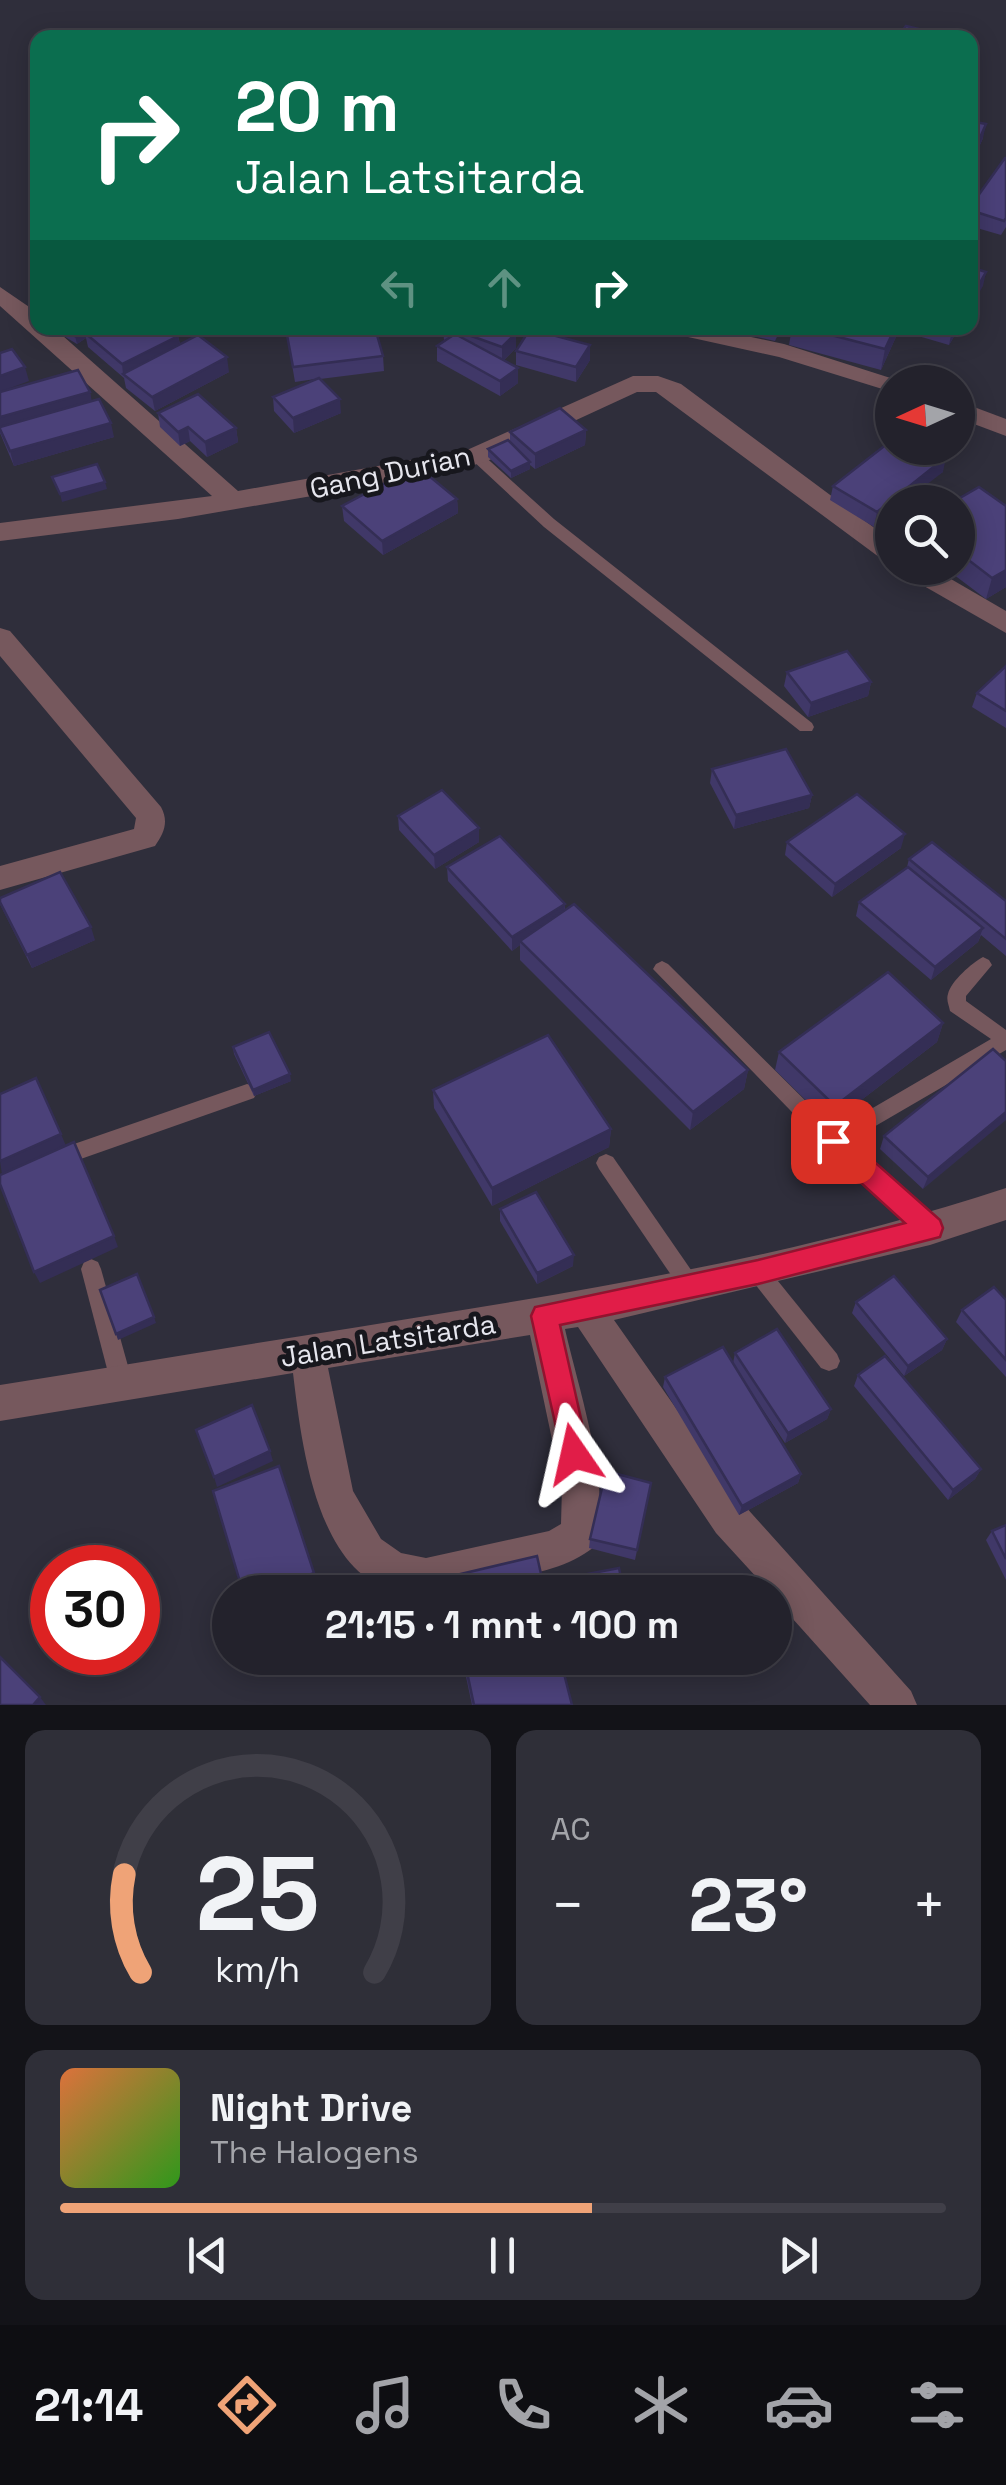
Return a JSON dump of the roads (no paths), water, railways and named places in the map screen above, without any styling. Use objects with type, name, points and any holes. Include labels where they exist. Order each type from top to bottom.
[{"type":"street","points":[[0,294],[30,319]]},
{"type":"street","points":[[49,335],[233,502]]},
{"type":"street","points":[[726,335],[875,379]]},
{"type":"street","name":"Gang Durian","points":[[0,532],[233,502],[476,456],[633,384],[658,384],[672,389],[875,541]]},
{"type":"street","points":[[975,416],[1006,428]]},
{"type":"street","points":[[941,585],[1006,623]]},
{"type":"street","points":[[0,638],[151,815],[150,830],[144,838],[0,878]]},
{"type":"street","name":"Jalan Latsitarda","points":[[0,1403],[586,1310],[1002,1211]]},
{"type":"street","points":[[586,1310],[730,1519],[884,1700]]},
{"type":"street","points":[[308,1352],[326,1458],[345,1521],[362,1548],[382,1564],[406,1576],[429,1579],[560,1546],[572,1542],[580,1532],[581,1487],[544,1316]]},
{"type":"lane","points":[[476,456],[548,523],[806,727]]},
{"type":"lane","points":[[833,1141],[1006,1040],[957,1005],[957,994],[983,964]]},
{"type":"lane","points":[[662,969],[833,1141],[930,1228]]},
{"type":"lane","points":[[58,1158],[247,1092]]},
{"type":"lane","points":[[606,1163],[691,1287]]},
{"type":"lane","points":[[91,1269],[122,1384]]},
{"type":"lane","points":[[758,1272],[828,1361]]}]
